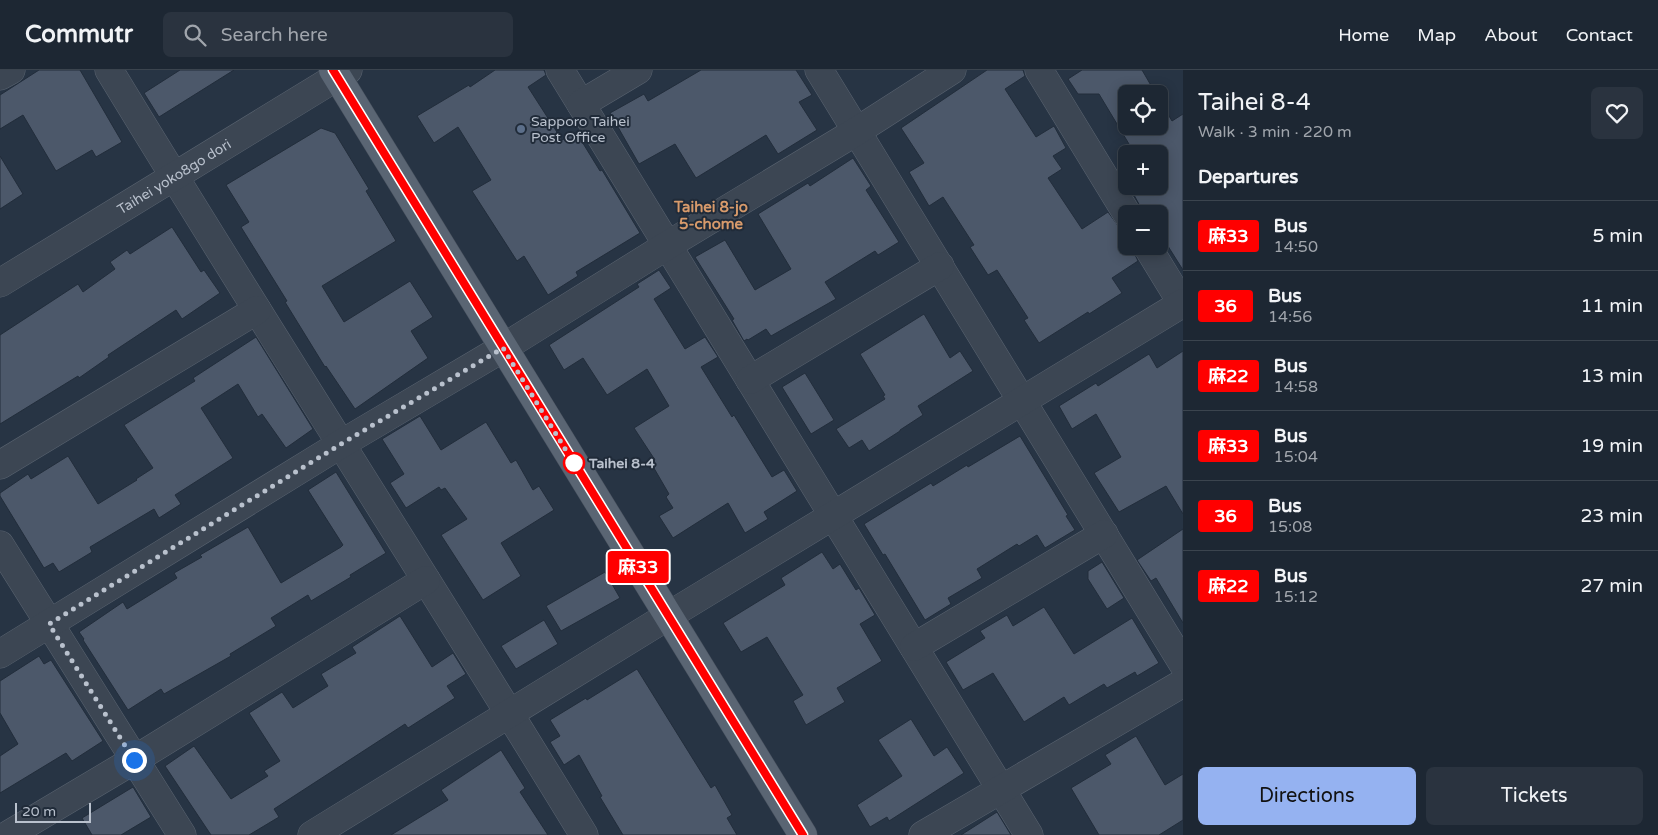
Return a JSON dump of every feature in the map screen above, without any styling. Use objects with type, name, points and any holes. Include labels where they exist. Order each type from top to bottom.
[{"type":"main road","points":[[339,72],[503,348],[803,835]]},
{"type":"street","points":[[0,76],[11,70]]},
{"type":"street","points":[[109,70],[584,835]]},
{"type":"street","points":[[560,70],[1029,835]]},
{"type":"street","points":[[580,104],[638,70]]},
{"type":"street","points":[[819,70],[1183,664]]},
{"type":"street","points":[[0,654],[341,444],[503,348],[952,70]]},
{"type":"street","points":[[1039,70],[1122,205]]},
{"type":"street","name":"Taihei yoko8go dori","points":[[0,283],[339,72]]},
{"type":"street","points":[[312,835],[668,616],[1183,304],[1153,255]]},
{"type":"street","points":[[750,380],[940,266]]},
{"type":"street","points":[[0,465],[257,310]]},
{"type":"street","points":[[914,647],[1104,534]]},
{"type":"street","points":[[0,545],[182,835]]},
{"type":"street","points":[[8,835],[134,760],[426,580]]},
{"type":"street","points":[[923,835],[1183,683]]},
{"type":"building","points":[[39,70],[80,70],[122,142],[96,157],[92,150],[56,171],[23,115],[0,129],[0,95]]},
{"type":"building","points":[[180,70],[234,70],[159,117],[144,93]]},
{"type":"building","points":[[495,70],[544,70],[546,75],[528,87],[562,140],[576,132],[600,171],[602,170],[640,233],[576,272],[578,276],[548,295],[524,256],[517,261],[472,191],[491,180],[458,127],[434,143],[417,116],[469,85],[470,87]]},
{"type":"building","points":[[701,70],[796,70],[812,95],[799,102],[817,130],[778,154],[766,135],[696,178],[675,144],[639,164],[610,113],[644,94],[648,101]]},
{"type":"building","points":[[987,70],[1023,70],[1025,76],[1005,89],[1036,137],[1054,126],[1066,148],[1053,156],[1062,169],[1048,178],[1082,229],[1108,212],[1118,226],[1118,255],[1135,255],[1138,261],[1112,278],[1122,293],[1039,343],[1024,320],[1028,318],[997,270],[988,275],[970,247],[974,245],[943,197],[929,206],[909,172],[924,163],[901,128]]},
{"type":"building","points":[[1082,70],[1142,70],[1151,85],[1118,85],[1118,126],[1099,94],[1078,94],[1068,79]]},
{"type":"building","points":[[1168,114],[1172,121],[1183,114],[1183,270],[1168,246],[1168,205],[1139,205],[1134,195],[1168,195],[1168,145],[1130,145],[1124,135],[1168,135]]},
{"type":"building","points":[[321,128],[335,133],[369,189],[366,191],[396,241],[322,286],[344,322],[410,281],[433,317],[411,331],[428,358],[355,409],[325,367],[241,227],[249,222],[226,185]]},
{"type":"building","points":[[0,156],[23,194],[0,209]]},
{"type":"building","points":[[853,158],[871,186],[866,190],[899,242],[878,255],[875,251],[825,282],[836,299],[771,336],[766,329],[744,341],[732,320],[734,319],[695,257],[725,240],[755,290],[791,269],[758,214],[808,183],[810,186]]},
{"type":"building","points":[[172,227],[201,272],[204,270],[220,293],[182,319],[176,310],[108,355],[109,357],[79,378],[78,376],[0,424],[0,335],[78,284],[83,292],[115,269],[110,262],[127,250],[130,254]]},
{"type":"building","points":[[659,270],[671,288],[654,299],[685,349],[705,337],[718,357],[701,367],[732,417],[734,415],[772,477],[784,470],[797,491],[764,512],[768,519],[745,533],[728,503],[673,538],[659,516],[673,508],[666,497],[669,494],[651,463],[655,460],[634,428],[669,406],[647,369],[607,395],[583,358],[564,370],[549,345],[639,287],[637,284]]},
{"type":"building","points":[[924,314],[950,358],[960,351],[973,371],[918,406],[923,415],[869,451],[862,440],[849,448],[836,429],[885,399],[883,396],[885,395],[860,354]]},
{"type":"building","points":[[256,337],[313,429],[286,448],[262,414],[258,417],[238,384],[201,408],[233,458],[175,495],[181,504],[159,518],[154,509],[90,547],[92,552],[59,572],[53,563],[44,568],[0,496],[0,493],[28,474],[31,479],[68,456],[98,504],[153,468],[124,425],[195,381],[193,378]]},
{"type":"building","points":[[1183,351],[1183,514],[1166,486],[1119,512],[1094,473],[1121,457],[1096,414],[1072,429],[1059,406],[1096,383],[1098,386],[1149,354],[1157,368]]},
{"type":"building","points":[[805,373],[834,420],[811,434],[782,387]]},
{"type":"building","points":[[420,416],[441,450],[486,422],[511,463],[516,460],[533,490],[539,486],[554,510],[501,543],[521,576],[483,600],[441,535],[467,519],[445,488],[441,490],[439,487],[406,508],[390,483],[404,474],[382,439]]},
{"type":"building","points":[[1020,436],[1068,515],[1066,516],[1075,530],[1045,548],[1037,535],[1019,546],[1017,544],[977,569],[982,578],[948,598],[951,604],[925,620],[885,554],[883,555],[864,524],[931,483],[933,486]]},
{"type":"building","points":[[336,472],[386,553],[311,601],[308,595],[271,618],[276,626],[230,654],[231,656],[164,694],[161,689],[128,710],[79,632],[123,602],[127,609],[177,578],[174,573],[202,557],[200,555],[248,527],[281,583],[341,547],[343,545],[308,490]]},
{"type":"building","points":[[1183,529],[1183,623],[1156,578],[1151,581],[1137,560]]},
{"type":"building","points":[[822,552],[833,569],[840,564],[856,590],[859,588],[875,615],[860,624],[882,661],[837,688],[845,702],[806,725],[793,701],[803,695],[767,637],[741,652],[723,623],[785,585],[781,578]]},
{"type":"building","points":[[1102,562],[1124,598],[1107,609],[1088,579],[1088,571]]},
{"type":"building","points":[[605,572],[620,598],[561,631],[546,606]]},
{"type":"building","points":[[1044,607],[1074,654],[1132,618],[1159,663],[1137,676],[1135,672],[1107,688],[1104,684],[1069,705],[1064,697],[1024,722],[993,673],[963,690],[946,662],[985,638],[980,631],[1007,615],[1013,626]]},
{"type":"building","points":[[400,616],[432,667],[453,653],[466,674],[447,686],[455,698],[408,728],[405,724],[274,809],[279,817],[249,835],[211,835],[165,766],[194,746],[231,799],[268,776],[264,771],[280,761],[249,713],[282,692],[293,708],[328,686],[321,674],[356,653],[352,647]]},
{"type":"building","points":[[544,620],[558,644],[516,669],[501,646]]},
{"type":"building","points":[[39,656],[44,664],[51,660],[103,741],[72,761],[66,753],[0,793],[0,756],[18,744],[0,713],[0,681]]},
{"type":"building","points":[[637,669],[711,788],[715,785],[732,815],[727,818],[737,835],[623,835],[600,797],[602,796],[579,755],[564,765],[550,742],[560,736],[550,720]]},
{"type":"building","points":[[911,719],[934,756],[947,747],[964,773],[889,821],[887,817],[870,827],[857,805],[902,776],[878,740]]},
{"type":"building","points":[[1136,736],[1165,785],[1183,774],[1183,820],[1159,835],[1099,835],[1071,788],[1111,764],[1105,755]]},
{"type":"building","points":[[501,750],[525,788],[520,792],[548,835],[391,835],[448,800],[441,790]]},
{"type":"building","points":[[133,787],[151,817],[121,835],[92,835],[82,818]]},
{"type":"building","points":[[997,812],[1011,835],[961,835]]},
{"type":"bus line","name":"麻33","points":[[333,70],[803,835]]},
{"type":"place","name":"Sapporo Taihei Post Office","points":[[521,129]]},
{"type":"place","name":"Taihei 8-4","points":[[574,463]]},
{"type":"district","name":"Taihei 8-jo 5-chome","points":[[711,216]]},
{"type":"route","points":[[134,760],[49,624],[341,444],[503,348],[575,465],[574,463]]}]
